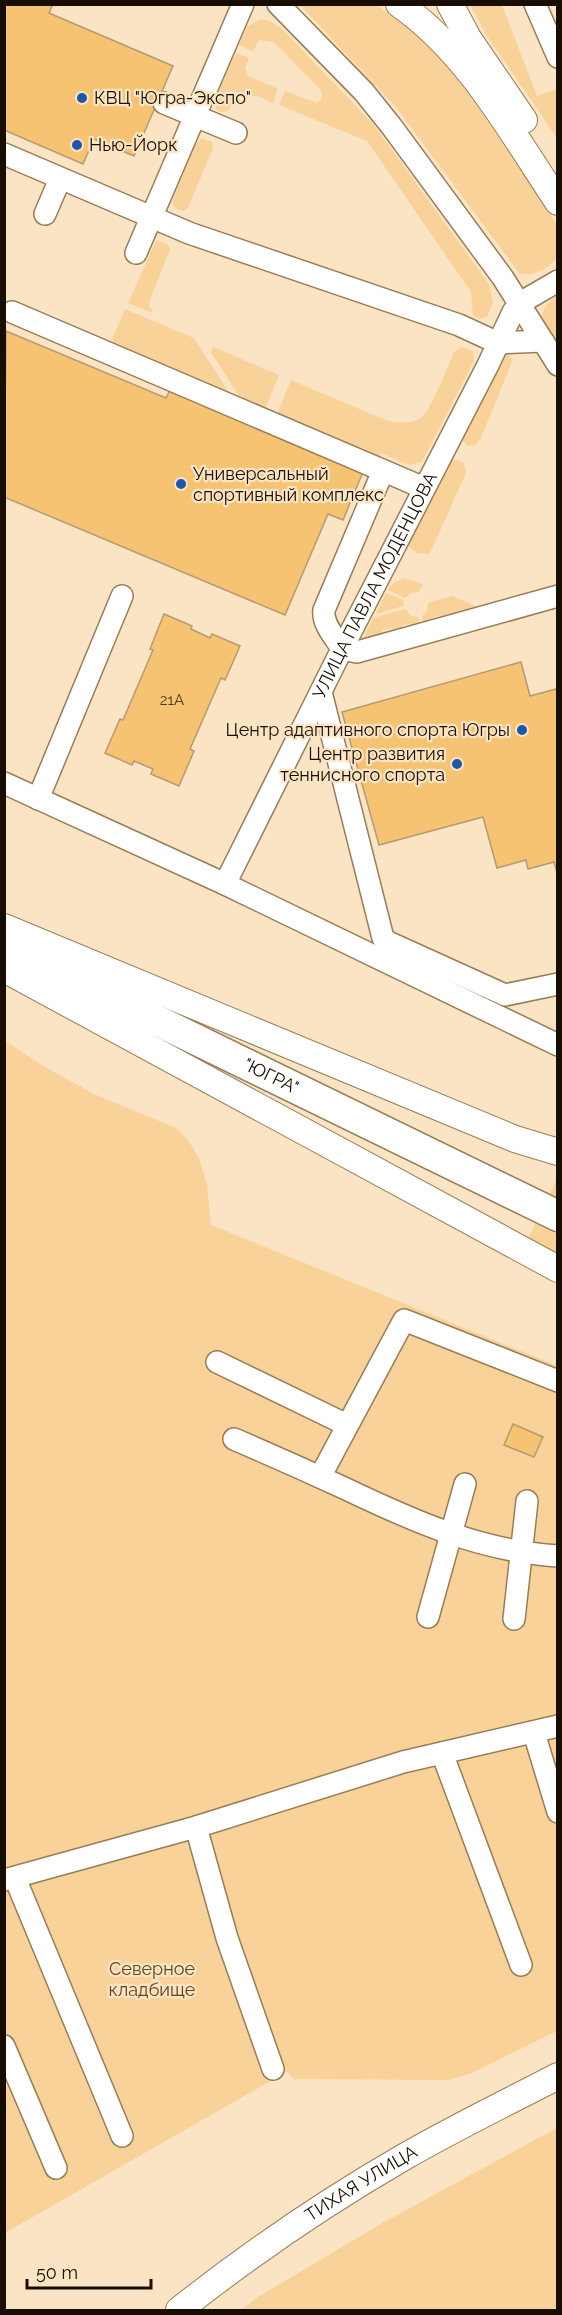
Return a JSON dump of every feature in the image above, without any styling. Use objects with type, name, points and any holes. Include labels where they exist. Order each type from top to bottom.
[{"type":"highway","name":"\"ЮГРА\"","points":[[4,946],[547,1211]]},
{"type":"main road","points":[[399,4],[430,28],[466,68],[558,202]]},
{"type":"main road","points":[[450,4],[468,38],[558,170]]},
{"type":"main road","points":[[4,927],[515,1139],[558,1152]]},
{"type":"main road","points":[[4,969],[558,1269]]},
{"type":"main road","name":"ТИХАЯ УЛИЦА","points":[[179,2310],[240,2264],[342,2194],[413,2152],[558,2076]]},
{"type":"street","points":[[136,253],[243,4]]},
{"type":"street","points":[[278,4],[375,105],[520,303],[533,341],[558,365]]},
{"type":"street","points":[[535,4],[558,57]]},
{"type":"street","points":[[164,103],[236,133]]},
{"type":"street","points":[[4,154],[189,233],[459,326],[498,343],[533,341]]},
{"type":"street","points":[[45,214],[60,178]]},
{"type":"street","name":"УЛИЦА ПАВЛА МОДЕНЦОВА","points":[[225,884],[513,312],[520,303],[558,281]]},
{"type":"street","points":[[12,312],[424,488]]},
{"type":"street","points":[[383,471],[324,610],[323,616],[326,623],[342,649],[357,652],[558,596]]},
{"type":"street","points":[[38,799],[123,596]]},
{"type":"street","points":[[321,692],[383,938],[505,995],[558,984]]},
{"type":"street","points":[[295,743],[309,737],[316,737],[329,742],[334,747]]},
{"type":"street","points":[[4,783],[225,884],[558,1045]]},
{"type":"street","points":[[320,1477],[404,1320],[558,1381]]},
{"type":"street","points":[[217,1362],[347,1425]]},
{"type":"street","points":[[234,1439],[412,1520],[451,1535],[476,1543],[521,1552],[558,1556]]},
{"type":"street","points":[[428,1617],[465,1484]]},
{"type":"street","points":[[514,1619],[527,1501]]},
{"type":"street","points":[[122,2136],[10,1879],[196,1827],[403,1762],[558,1726]]},
{"type":"street","points":[[534,1733],[558,1812]]},
{"type":"street","points":[[442,1753],[521,1965]]},
{"type":"street","points":[[196,1827],[227,1938],[273,2069]]},
{"type":"street","points":[[4,2046],[56,2168]]},
{"type":"green space","points":[[300,5],[376,5],[417,33],[434,50],[471,93],[557,225],[557,258],[553,262],[545,269],[535,273],[519,273],[396,107]]},
{"type":"green space","points":[[470,5],[502,5],[537,96],[557,89],[557,138],[487,36]]},
{"type":"green space","points":[[261,19],[270,21],[282,29],[373,124],[489,284],[493,302],[487,317],[479,319],[473,315],[471,292],[367,141],[279,105],[285,91],[317,103],[321,100],[322,95],[320,89],[274,42],[259,40],[253,51],[239,45],[247,27]]},
{"type":"green space","points":[[236,53],[249,58],[245,68],[248,76],[278,89],[273,103],[245,95],[236,99],[228,111],[221,112],[216,109],[219,89]]},
{"type":"green space","points":[[202,138],[212,142],[213,148],[188,208],[179,210],[174,207],[172,201],[196,144]]},
{"type":"green space","points":[[156,241],[168,244],[170,250],[151,297],[149,305],[153,313],[128,303]]},
{"type":"green space","points":[[557,296],[557,349],[545,327],[542,315],[544,308]]},
{"type":"green space","points":[[125,309],[194,338],[228,391],[226,396],[114,346],[113,337]]},
{"type":"green space","points":[[213,347],[279,375],[265,409],[244,404],[211,352]]},
{"type":"green space","points":[[461,347],[473,351],[474,361],[422,462],[409,465],[381,453],[377,461],[277,414],[291,380],[388,421],[417,420],[430,406],[454,352]]},
{"type":"green space","points":[[502,354],[509,355],[512,362],[480,440],[474,446],[469,446],[463,441],[461,434]]},
{"type":"green space","points":[[456,460],[464,463],[466,473],[431,551],[428,554],[417,553],[408,546],[407,541],[448,461]]},
{"type":"green space","points":[[404,578],[423,584],[419,592],[411,593],[405,598],[388,590],[392,584]]},
{"type":"green space","points":[[386,593],[404,600],[403,606],[376,614]]},
{"type":"green space","points":[[452,596],[478,607],[461,612],[460,610],[441,617],[440,615],[423,622],[422,616],[427,611],[428,603]]},
{"type":"green space","points":[[405,609],[411,616],[418,617],[420,623],[402,625],[402,628],[392,631],[391,628],[363,639],[373,618]]},
{"type":"green space","name":"Северное кладбище","points":[[4,1040],[40,1064],[94,1094],[176,1128],[188,1140],[199,1158],[207,1184],[211,1225],[558,1366],[557,2031],[472,2073],[449,2080],[294,2079],[285,2070],[267,2083],[5,2233]]},
{"type":"green space","points":[[557,1178],[557,1260],[526,1243]]},
{"type":"green space","points":[[557,2128],[557,2310],[241,2310],[258,2297],[384,2222]]},
{"type":"building","name":"КВЦ \"Югра-Экспо\"","points":[[4,4],[53,4],[49,13],[173,66],[134,156],[94,139],[83,164],[4,130]]},
{"type":"building","name":"Универсальный спортивный комплекс","points":[[6,331],[166,398],[170,390],[363,472],[343,520],[328,514],[285,615],[4,497]]},
{"type":"building","points":[[164,614],[192,626],[191,629],[210,638],[212,634],[240,646],[225,680],[221,678],[190,749],[194,751],[179,786],[151,774],[153,769],[134,761],[132,765],[105,753],[120,719],[123,720],[153,650],[150,649]]},
{"type":"building","name":"Центр развития теннисного спорта","points":[[521,662],[530,696],[556,689],[558,697],[558,876],[554,862],[528,869],[526,860],[497,868],[483,817],[379,845],[342,712]]},
{"type":"building","points":[[513,1424],[543,1437],[534,1457],[504,1445]]},
{"type":"place","name":"КВЦ \"Югра-Экспо\"","points":[[82,98]]},
{"type":"place","name":"Нью-Йорк","points":[[77,145]]},
{"type":"place","name":"Универсальный спортивный комплекс","points":[[181,484]]},
{"type":"place","name":"Центр адаптивного спорта Югры","points":[[522,730]]},
{"type":"place","name":"Центр развития теннисного спорта","points":[[457,764]]}]
